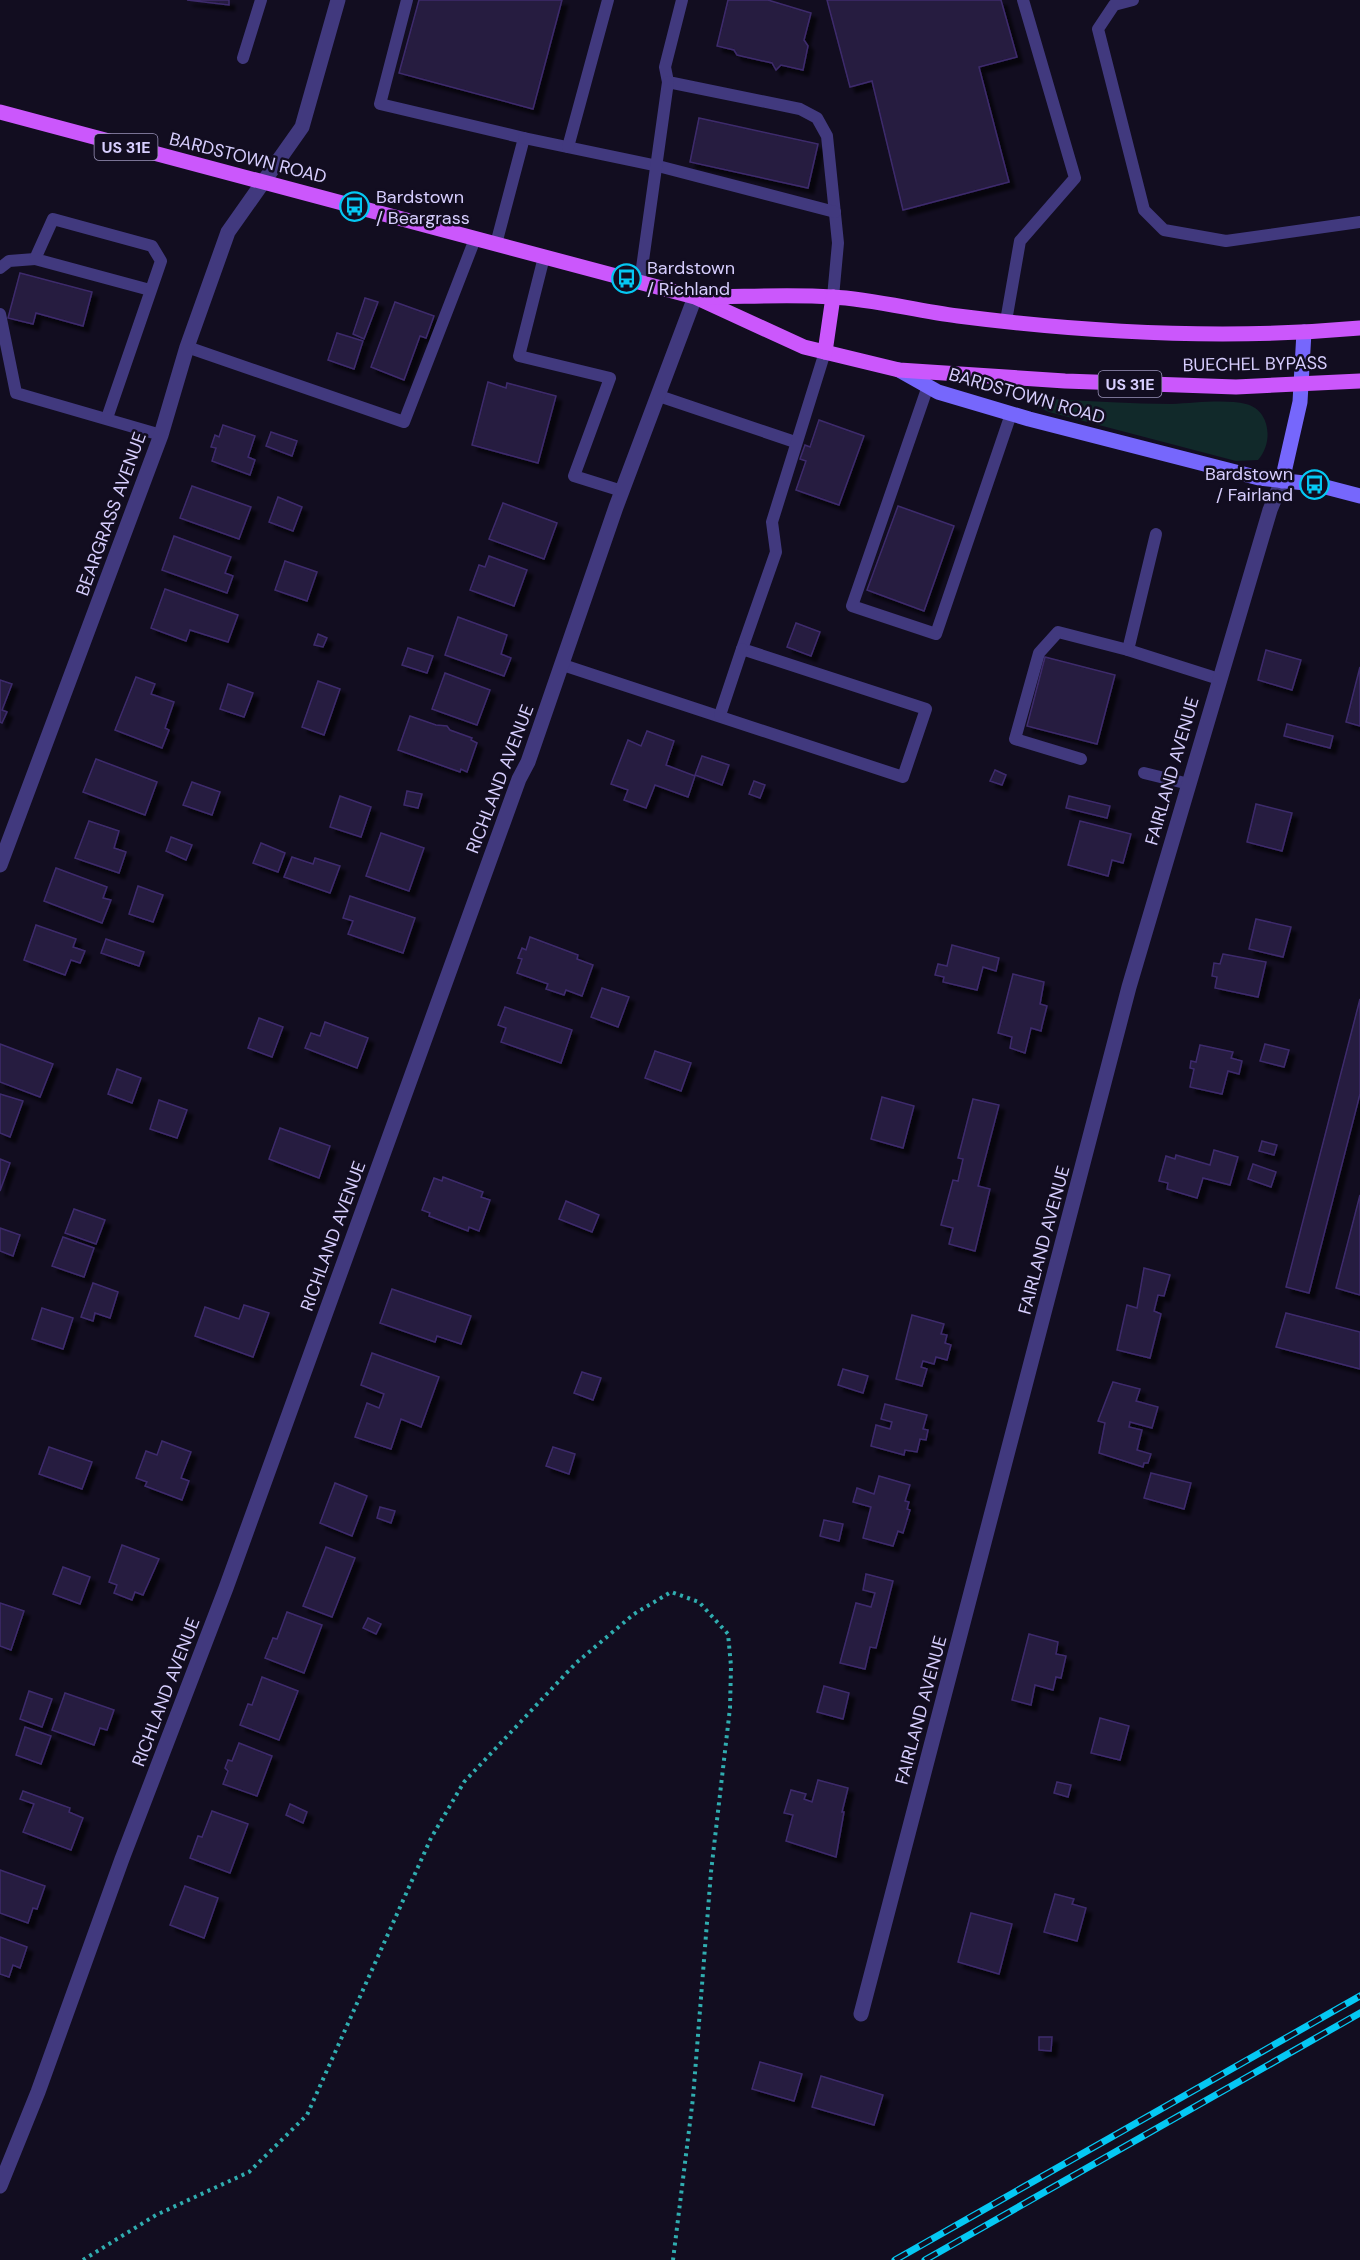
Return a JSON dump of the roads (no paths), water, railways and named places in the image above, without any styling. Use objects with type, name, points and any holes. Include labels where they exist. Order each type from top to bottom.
[{"type":"main road","name":"BARDSTOWN ROAD","points":[[0,112],[208,169],[263,180],[695,297],[804,346],[899,370],[938,392],[1011,414],[1236,472],[1282,481],[1314,484],[1360,496]]},
{"type":"main road","name":"BARDSTOWN ROAD","points":[[695,297],[833,297],[1006,321],[1187,334],[1304,332]]},
{"type":"main road","points":[[825,352],[833,297]]},
{"type":"main road","name":"BUECHEL BYPASS","points":[[1304,332],[1360,328]]},
{"type":"main road","points":[[1282,481],[1300,402],[1304,332]]},
{"type":"main road","name":"BUECHEL BYPASS","points":[[899,370],[1149,385],[1236,387],[1360,381]]},
{"type":"street","name":"BEARGRASS AVENUE","points":[[0,864],[161,435],[187,347],[228,232],[302,127],[338,0]]},
{"type":"street","name":"RICHLAND AVENUE","points":[[0,2186],[38,2092],[122,1859],[226,1588],[563,665],[622,491],[695,297]]},
{"type":"street","name":"FAIRLAND AVENUE","points":[[861,2014],[1129,987],[1270,510],[1282,481]]},
{"type":"lane","points":[[243,58],[261,0]]},
{"type":"lane","points":[[407,0],[380,104],[524,138],[658,166],[835,212]]},
{"type":"lane","points":[[568,147],[608,0]]},
{"type":"lane","points":[[640,282],[668,82],[665,67],[682,0]]},
{"type":"lane","points":[[1006,321],[1020,240],[1075,178],[1023,0]]},
{"type":"lane","points":[[1133,0],[1114,5],[1098,29],[1144,210],[1164,230],[1226,241],[1360,222]]},
{"type":"lane","points":[[668,82],[800,109],[817,118],[827,136],[838,243],[833,297]]},
{"type":"lane","points":[[496,244],[524,138]]},
{"type":"lane","points":[[35,259],[53,219],[152,246],[160,261],[107,418]]},
{"type":"lane","points":[[187,347],[404,422],[475,238]]},
{"type":"lane","points":[[544,257],[519,356],[610,378],[574,476],[622,491]]},
{"type":"lane","points":[[0,268],[9,261],[35,259],[150,290]]},
{"type":"lane","points":[[0,314],[16,393],[161,435]]},
{"type":"lane","points":[[720,715],[776,552],[772,522],[795,442],[825,352]]},
{"type":"lane","points":[[928,386],[852,606],[863,610],[936,634],[1011,414]]},
{"type":"lane","points":[[659,396],[795,442]]},
{"type":"lane","points":[[1128,650],[1156,534]]},
{"type":"lane","points":[[1081,759],[1015,739],[1039,653],[1058,632],[1128,650],[1219,679]]},
{"type":"lane","points":[[563,665],[903,777],[926,709],[742,649]]},
{"type":"lane","points":[[1144,773],[1188,784]]},
{"type":"railway","points":[[895,2260],[1360,1996]]},
{"type":"railway","points":[[925,2260],[1360,2013]]},
{"type":"place","name":"Bardstown / Beargrass","points":[[355,207]]},
{"type":"place","name":"Bardstown / Richland","points":[[626,278]]},
{"type":"place","name":"Bardstown / Fairland","points":[[1314,484]]}]
